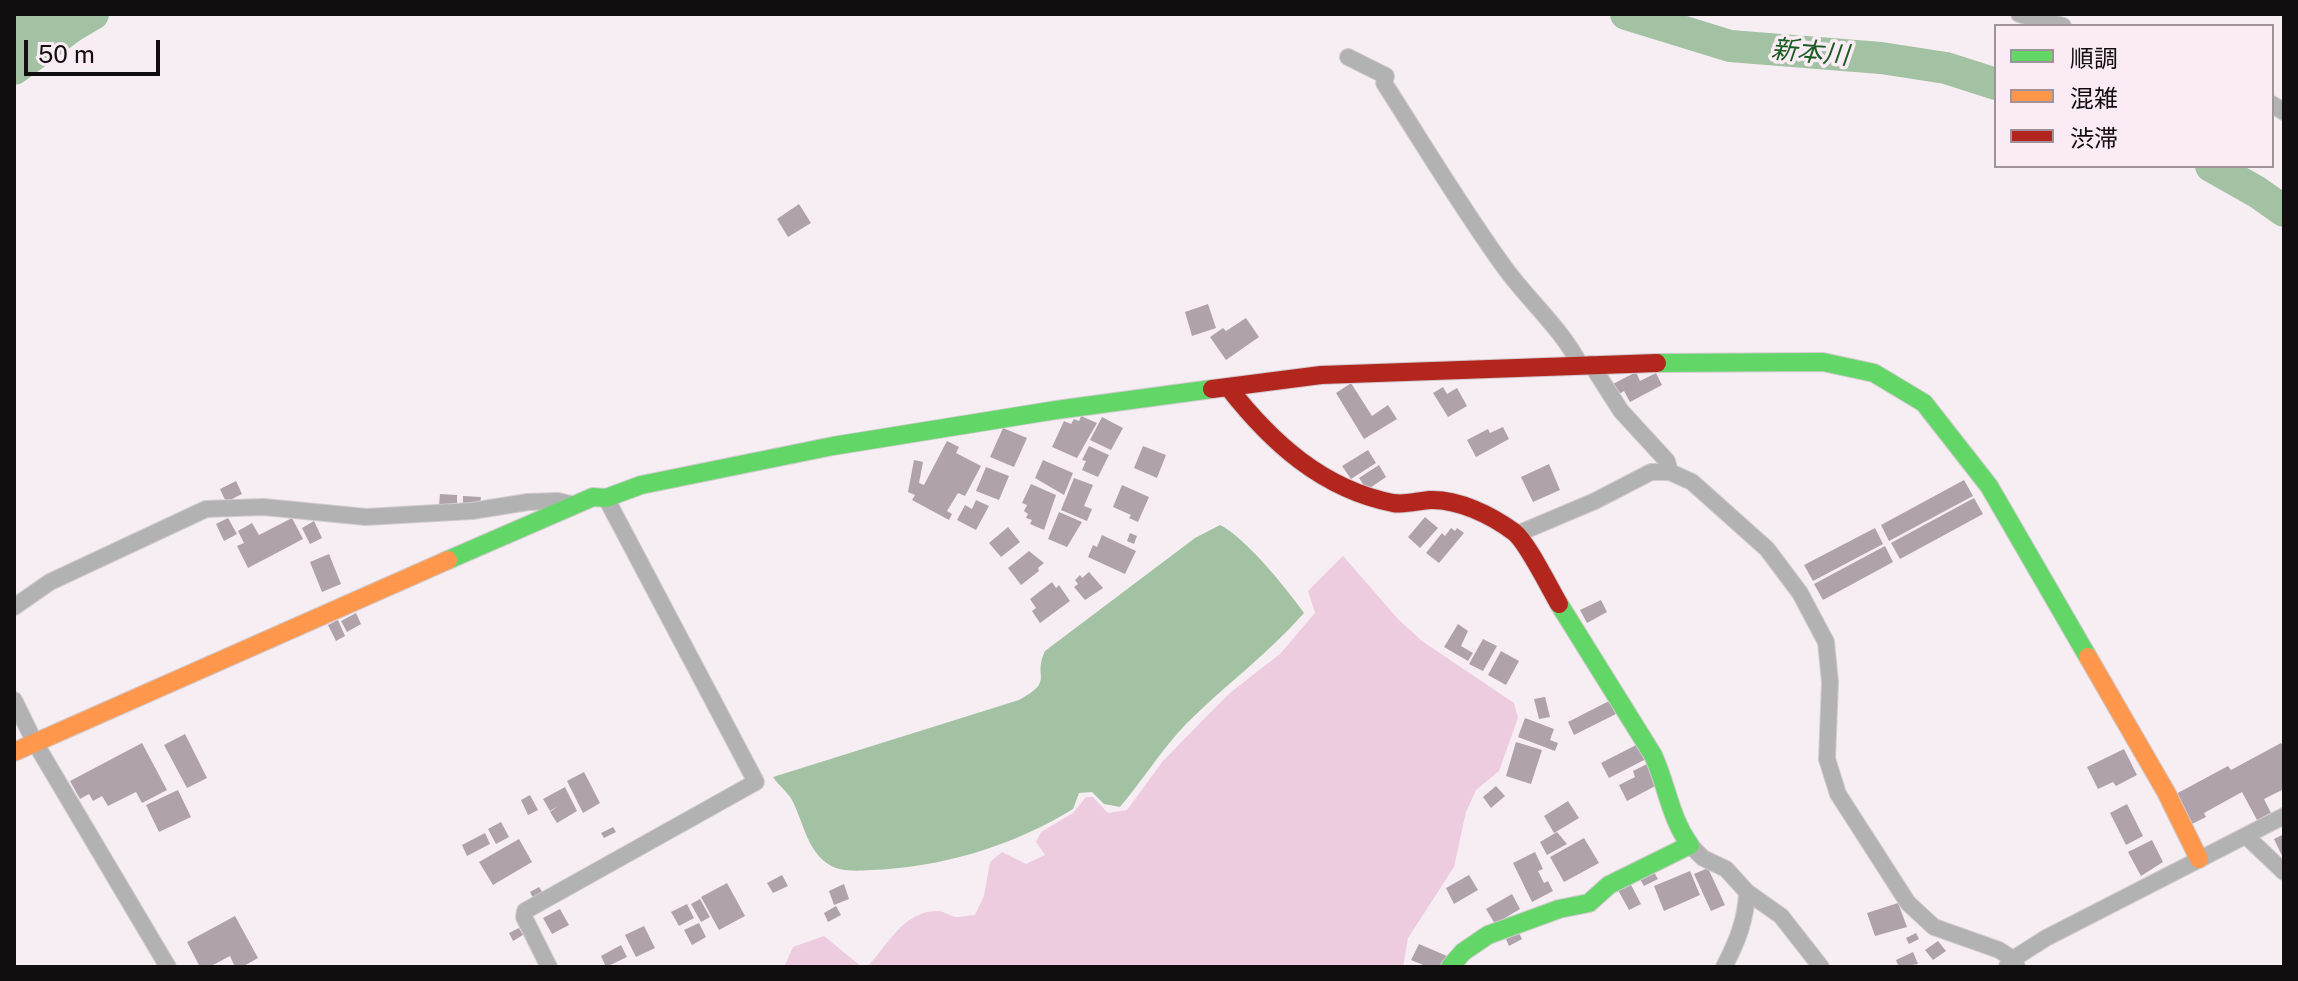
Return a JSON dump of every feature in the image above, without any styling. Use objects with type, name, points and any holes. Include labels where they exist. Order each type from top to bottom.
[{"type":"street","points":[[2019,14],[2056,24]]},
{"type":"street","points":[[1348,57],[1386,76],[1384,83],[1478,230],[1528,299],[1667,461],[1670,472]]},
{"type":"street","points":[[14,752],[593,497],[606,498],[641,485],[833,446],[1056,410],[1321,375],[1704,361],[1823,362],[1874,373],[1924,403],[1964,451],[1989,486],[2166,792],[2199,859]]},
{"type":"street","points":[[1228,387],[1272,441],[1326,479],[1362,495],[1399,504],[1435,500],[1466,508],[1517,534],[1653,755],[1665,781],[1670,807],[1680,832],[1703,858],[1726,869],[1747,892],[1781,916],[1821,967]]},
{"type":"street","points":[[1517,534],[1595,501],[1651,472],[1670,472],[1692,482],[1767,549],[1800,593],[1826,642],[1830,682],[1827,759],[1838,794],[1908,903],[1934,927],[1999,950],[2012,964],[2046,938],[2284,816]]},
{"type":"street","points":[[549,967],[524,917],[525,911],[756,782],[606,498]]},
{"type":"street","points":[[14,607],[50,582],[206,509],[264,507],[366,517],[472,511],[528,502],[558,501],[576,505]]},
{"type":"street","points":[[14,700],[34,741],[168,967]]},
{"type":"street","points":[[2246,836],[2284,872]]},
{"type":"street","points":[[1450,967],[1463,952],[1488,935],[1559,909],[1589,903],[1609,885],[1690,845]]},
{"type":"street","points":[[1724,967],[1746,917],[1747,892]]},
{"type":"shaded area","points":[[1220,525],[1253,552],[1304,613],[1186,724],[1120,807],[1104,804],[1092,792],[1079,793],[1073,809],[1026,834],[975,853],[923,865],[843,870],[832,867],[815,851],[792,800],[773,777],[1019,700],[1040,683],[1045,651],[1195,538]]},
{"type":"shaded area","points":[[1343,556],[1398,619],[1422,641],[1514,703],[1518,718],[1499,771],[1476,790],[1466,812],[1454,867],[1408,938],[1403,967],[867,967],[897,931],[915,916],[938,911],[956,917],[975,915],[984,896],[990,862],[1002,852],[1026,864],[1045,855],[1036,842],[1041,832],[1073,813],[1086,797],[1093,797],[1108,813],[1127,810],[1163,761],[1231,692],[1280,654],[1315,613],[1308,591]]},
{"type":"shaded area","points":[[824,936],[862,967],[784,967],[793,947]]},
{"type":"building","points":[[799,204],[811,223],[788,237],[777,219]]},
{"type":"building","points":[[1208,304],[1216,328],[1192,336],[1185,312]]},
{"type":"building","points":[[1246,318],[1259,337],[1226,360],[1210,337]]},
{"type":"building","points":[[1636,372],[1640,381],[1656,373],[1662,385],[1630,402],[1624,391],[1616,396],[1611,385]]},
{"type":"building","points":[[1351,383],[1372,416],[1388,405],[1397,419],[1364,439],[1336,393]]},
{"type":"building","points":[[1443,387],[1447,394],[1457,388],[1467,406],[1448,417],[1433,393]]},
{"type":"building","points":[[1081,416],[1097,423],[1077,458],[1052,447],[1064,421],[1071,424],[1074,419],[1079,421]]},
{"type":"building","points":[[1102,417],[1123,428],[1111,450],[1090,440]]},
{"type":"building","points":[[1503,427],[1509,439],[1476,457],[1467,440],[1488,429],[1490,433]]},
{"type":"building","points":[[1003,428],[1027,438],[1014,467],[990,457]]},
{"type":"building","points":[[947,441],[959,447],[956,453],[981,466],[965,496],[958,493],[947,511],[952,514],[949,520],[912,500],[915,495],[908,492],[914,460],[923,462],[919,483],[924,485]]},
{"type":"building","points":[[1089,446],[1109,455],[1098,477],[1082,470],[1086,461],[1082,460]]},
{"type":"building","points":[[1143,446],[1166,455],[1157,478],[1134,468]]},
{"type":"building","points":[[1368,450],[1376,463],[1351,479],[1342,466]]},
{"type":"building","points":[[1043,460],[1073,473],[1064,495],[1035,478]]},
{"type":"building","points":[[1549,464],[1560,490],[1533,502],[1521,477]]},
{"type":"building","points":[[1379,465],[1386,477],[1367,490],[1359,478]]},
{"type":"building","points":[[986,467],[1009,476],[999,500],[976,491]]},
{"type":"building","points":[[1074,478],[1093,485],[1084,506],[1092,509],[1087,521],[1061,510]]},
{"type":"building","points":[[1964,480],[1973,496],[1889,541],[1881,525]]},
{"type":"building","points":[[236,481],[242,494],[226,502],[220,489]]},
{"type":"building","points":[[1031,484],[1056,495],[1044,530],[1030,524],[1032,520],[1026,518],[1028,514],[1024,511],[1027,505],[1022,503]]},
{"type":"building","points":[[1122,485],[1149,497],[1138,522],[1129,518],[1131,515],[1113,507]]},
{"type":"building","points":[[440,494],[457,495],[457,506],[439,505]]},
{"type":"building","points":[[463,496],[481,497],[480,504],[463,504]]},
{"type":"building","points":[[1974,498],[1983,514],[1900,559],[1891,543]]},
{"type":"building","points":[[976,500],[989,506],[976,530],[957,520],[965,505],[972,509]]},
{"type":"building","points":[[1059,512],[1082,522],[1067,547],[1048,539]]},
{"type":"building","points":[[1425,517],[1438,528],[1420,548],[1408,537]]},
{"type":"building","points":[[228,518],[237,534],[224,541],[216,524]]},
{"type":"building","points":[[292,518],[303,539],[248,568],[237,546],[244,543],[238,531],[252,523],[259,535]]},
{"type":"building","points":[[314,521],[322,538],[310,544],[302,528]]},
{"type":"building","points":[[1008,527],[1020,542],[1001,557],[989,543]]},
{"type":"building","points":[[1451,528],[1464,533],[1439,563],[1426,553],[1442,533],[1445,536]]},
{"type":"building","points":[[1875,528],[1883,544],[1813,581],[1804,565]]},
{"type":"building","points":[[1130,533],[1137,536],[1134,544],[1127,541]]},
{"type":"building","points":[[1102,535],[1136,551],[1125,574],[1088,557]]},
{"type":"building","points":[[1885,546],[1893,562],[1823,600],[1814,584]]},
{"type":"building","points":[[1029,551],[1044,563],[1021,585],[1008,568]]},
{"type":"building","points":[[329,554],[341,584],[322,592],[310,562]]},
{"type":"building","points":[[1089,572],[1103,588],[1085,600],[1074,587],[1078,584],[1075,580]]},
{"type":"building","points":[[1052,582],[1056,588],[1059,585],[1070,601],[1040,623],[1032,611],[1036,608],[1030,599]]},
{"type":"building","points":[[1601,600],[1607,612],[1587,623],[1580,610]]},
{"type":"building","points":[[356,613],[361,624],[347,632],[341,621]]},
{"type":"building","points":[[338,620],[345,636],[336,641],[328,625]]},
{"type":"building","points":[[1458,624],[1468,631],[1461,646],[1473,653],[1468,661],[1444,647]]},
{"type":"building","points":[[1483,639],[1497,646],[1483,671],[1469,664]]},
{"type":"building","points":[[1501,651],[1519,661],[1506,685],[1488,675]]},
{"type":"building","points":[[1545,697],[1550,717],[1539,719],[1534,699]]},
{"type":"building","points":[[1609,701],[1616,714],[1574,735],[1568,722]]},
{"type":"building","points":[[1525,718],[1554,729],[1550,740],[1558,743],[1555,751],[1518,737]]},
{"type":"building","points":[[185,734],[207,778],[187,788],[164,745]]},
{"type":"building","points":[[1516,742],[1542,750],[1531,784],[1506,776]]},
{"type":"building","points":[[142,743],[167,790],[142,803],[136,792],[108,806],[102,796],[93,801],[89,794],[80,799],[70,781]]},
{"type":"building","points":[[1640,743],[1648,758],[1609,778],[1601,763]]},
{"type":"building","points":[[2281,743],[2284,748],[2284,789],[2264,799],[2271,813],[2257,820],[2242,792],[2204,813],[2206,817],[2192,824],[2176,794],[2228,766],[2231,770]]},
{"type":"building","points":[[2124,749],[2137,775],[2116,786],[2113,782],[2098,789],[2087,767]]},
{"type":"building","points":[[1649,763],[1659,784],[1627,801],[1619,785],[1635,777],[1633,771]]},
{"type":"building","points":[[584,772],[600,803],[583,813],[567,781]]},
{"type":"building","points":[[1496,786],[1505,796],[1491,808],[1483,797]]},
{"type":"building","points":[[565,787],[577,811],[557,823],[550,812],[558,806],[550,811],[543,799]]},
{"type":"building","points":[[178,790],[191,817],[159,832],[146,805]]},
{"type":"building","points":[[530,795],[538,810],[528,815],[521,800]]},
{"type":"building","points":[[1568,801],[1579,818],[1554,833],[1544,816]]},
{"type":"building","points":[[2127,804],[2143,836],[2126,845],[2110,813]]},
{"type":"building","points":[[501,822],[509,837],[496,844],[488,829]]},
{"type":"building","points":[[613,827],[616,832],[604,838],[601,833]]},
{"type":"building","points":[[1557,832],[1567,844],[1547,855],[1540,842]]},
{"type":"building","points":[[485,833],[490,844],[467,856],[462,845]]},
{"type":"building","points":[[2284,834],[2284,860],[2274,839]]},
{"type":"building","points":[[1584,838],[1599,863],[1564,882],[1550,857]]},
{"type":"building","points":[[519,839],[532,862],[493,885],[479,862]]},
{"type":"building","points":[[2152,840],[2163,862],[2141,876],[2128,852]]},
{"type":"building","points":[[1535,852],[1543,869],[1538,871],[1553,891],[1532,902],[1513,863]]},
{"type":"building","points":[[1708,868],[1725,905],[1711,911],[1694,874]]},
{"type":"building","points":[[1690,871],[1700,895],[1664,911],[1654,886]]},
{"type":"building","points":[[1654,872],[1658,879],[1644,886],[1640,879]]},
{"type":"building","points":[[782,875],[788,886],[773,893],[767,883]]},
{"type":"building","points":[[1469,875],[1478,890],[1454,904],[1446,888]]},
{"type":"building","points":[[727,883],[745,916],[719,930],[701,897]]},
{"type":"building","points":[[1630,883],[1641,904],[1629,910],[1618,890]]},
{"type":"building","points":[[844,884],[849,899],[834,905],[829,891]]},
{"type":"building","points":[[539,887],[543,893],[533,898],[530,892]]},
{"type":"building","points":[[1512,894],[1520,909],[1495,924],[1486,909]]},
{"type":"building","points":[[700,899],[710,917],[701,922],[691,904]]},
{"type":"building","points":[[1898,903],[1907,927],[1875,936],[1867,913]]},
{"type":"building","points":[[687,904],[694,918],[679,926],[671,912]]},
{"type":"building","points":[[836,906],[841,915],[828,922],[824,913]]},
{"type":"building","points":[[560,909],[569,925],[552,934],[543,918]]},
{"type":"building","points":[[235,916],[258,958],[242,967],[235,967],[230,956],[209,967],[200,967],[187,942]]},
{"type":"building","points":[[699,923],[706,937],[692,945],[684,930]]},
{"type":"building","points":[[644,926],[655,948],[636,957],[625,935]]},
{"type":"building","points":[[519,928],[523,935],[513,941],[509,933]]},
{"type":"building","points":[[1519,933],[1522,939],[1509,946],[1506,939]]},
{"type":"building","points":[[1916,933],[1919,939],[1909,944],[1906,938]]},
{"type":"building","points":[[1938,941],[1946,951],[1933,960],[1925,950]]},
{"type":"building","points":[[1419,944],[1447,956],[1440,967],[1428,967],[1411,960]]},
{"type":"building","points":[[621,945],[627,957],[606,967],[601,956]]},
{"type":"building","points":[[1913,952],[1918,964],[1899,967],[1896,960]]},
{"type":"waterway","name":"新本川","points":[[14,69],[93,14]]},
{"type":"waterway","name":"新本川","points":[[1626,14],[1730,46],[1881,58],[1946,68],[1994,83]]},
{"type":"waterway","points":[[14,33],[42,26],[71,27]]},
{"type":"waterway","name":"新本川","points":[[2215,168],[2284,211]]},
{"type":"traffic: fast","points":[[1657,363],[1823,362],[1874,373],[1924,403],[1989,486],[2088,657]]},
{"type":"traffic: fast","points":[[448,560],[593,497],[606,498],[641,485],[833,446],[1056,410],[1212,389]]},
{"type":"traffic: fast","points":[[1450,967],[1463,952],[1488,935],[1559,909],[1589,903],[1609,885],[1690,845],[1673,813],[1653,755],[1559,604]]},
{"type":"traffic: slow","points":[[14,752],[448,560]]},
{"type":"traffic: slow","points":[[2088,657],[2166,792],[2199,859]]},
{"type":"traffic: jam","points":[[1212,389],[1321,375],[1657,363]]},
{"type":"traffic: jam","points":[[1228,387],[1280,444],[1321,475],[1343,487],[1393,503],[1452,502],[1474,509],[1505,526],[1525,545],[1559,604]]}]
